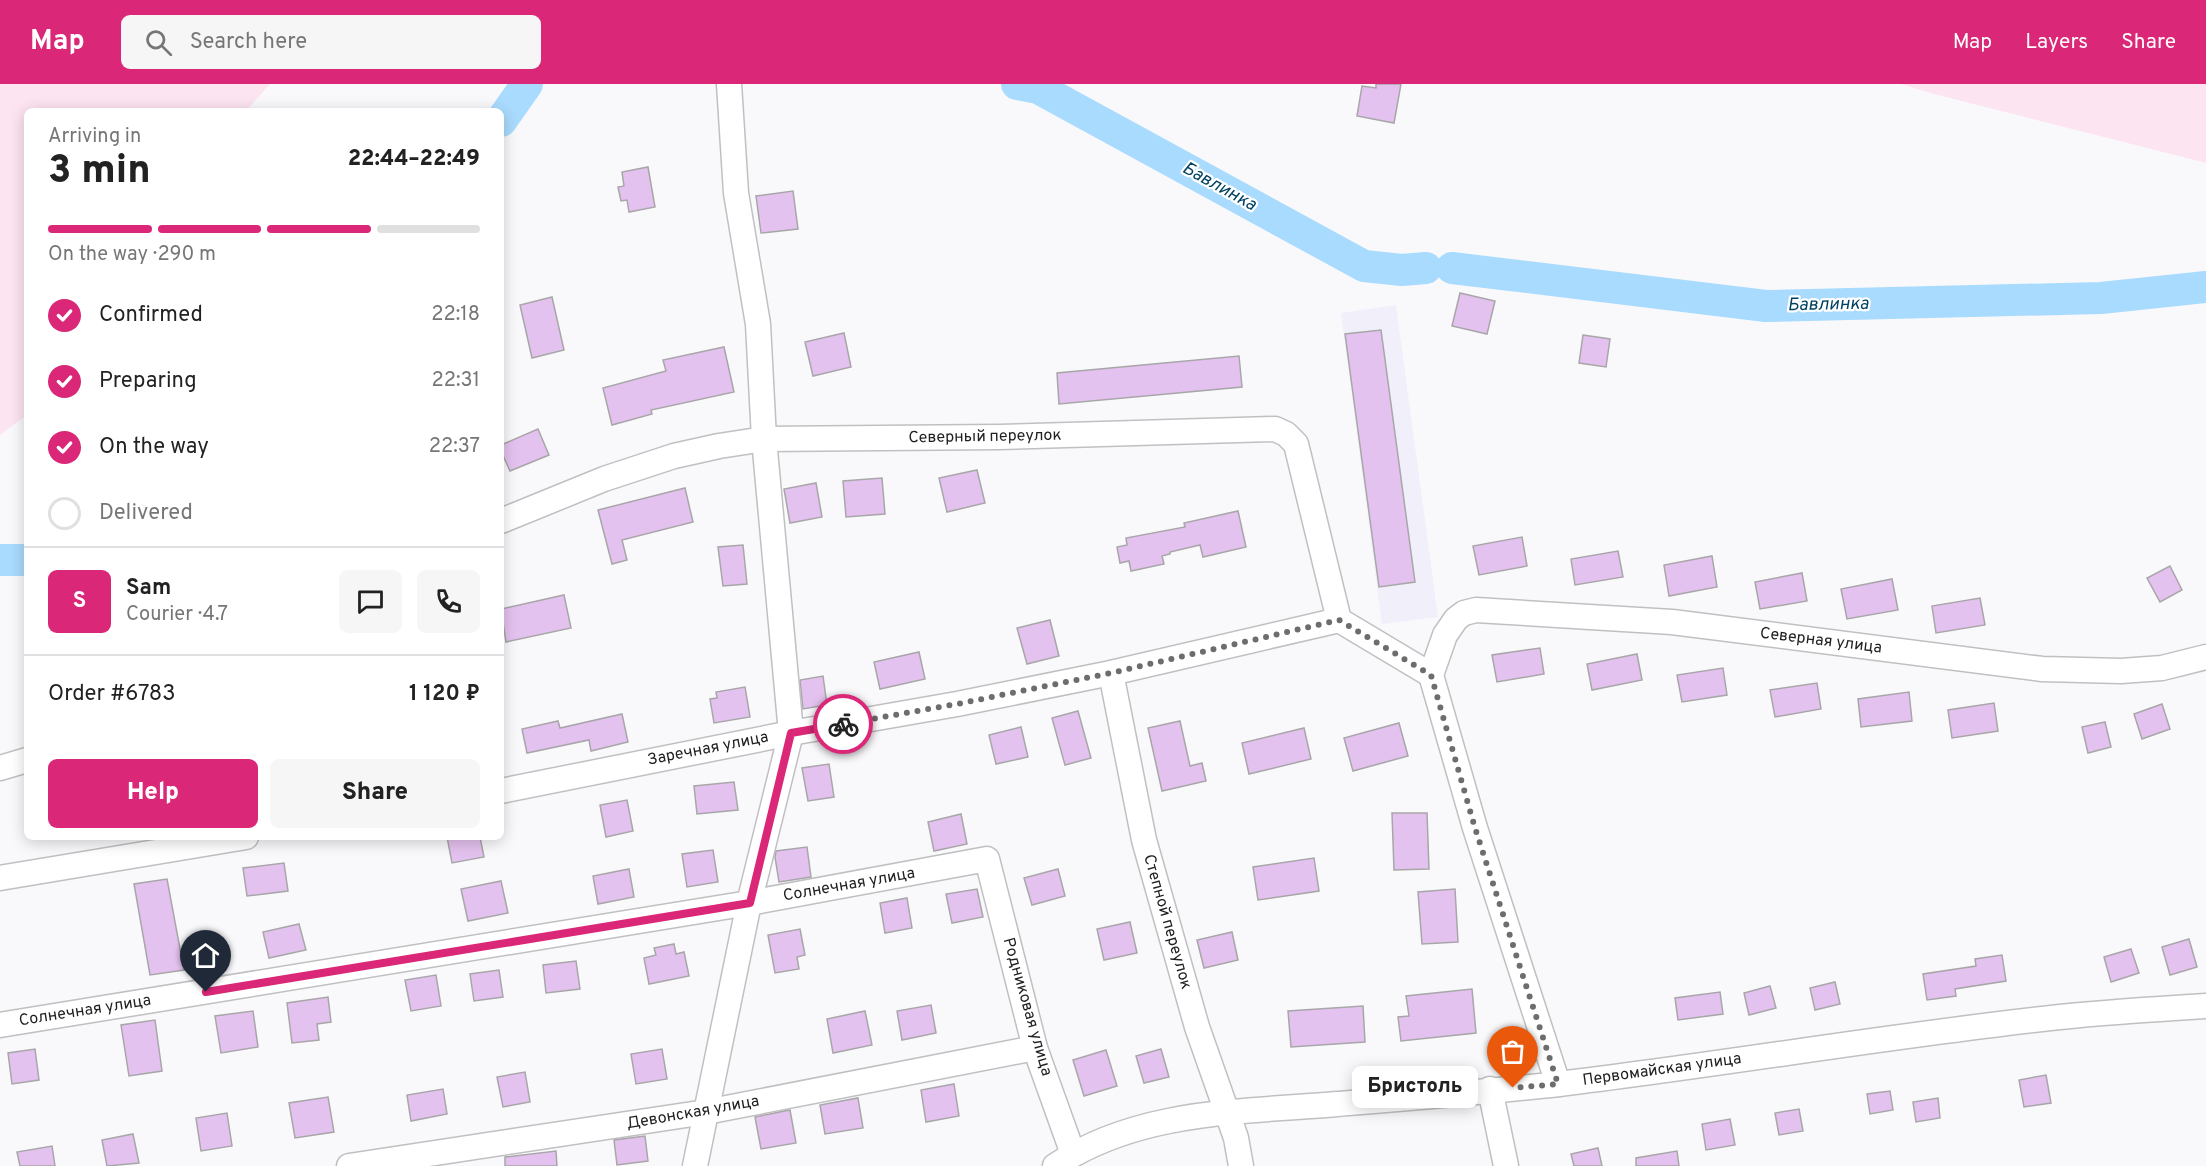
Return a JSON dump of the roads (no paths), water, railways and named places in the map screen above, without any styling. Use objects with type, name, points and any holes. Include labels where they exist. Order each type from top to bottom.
[{"type":"street","points":[[695,1166],[750,903],[791,733],[764,439],[758,324],[736,193],[729,84]]},
{"type":"street","name":"Северный переулок","points":[[504,520],[604,479],[674,456],[764,439],[987,437],[1275,429],[1286,434],[1296,444],[1339,620]]},
{"type":"street","name":"Северная улица","points":[[1431,675],[1445,635],[1456,619],[1464,613],[1476,610],[1672,622],[2042,669],[2121,671],[2162,668],[2206,657]]},
{"type":"street","points":[[1339,620],[1431,675],[1475,828],[1558,1084]]},
{"type":"street","name":"Заречная улица","points":[[504,790],[791,733],[957,704],[1111,673],[1339,620]]},
{"type":"street","name":"Степной переулок","points":[[1111,673],[1144,840],[1197,1026],[1228,1113],[1241,1166]]},
{"type":"street","points":[[0,768],[24,761]]},
{"type":"street","points":[[0,878],[228,840]]},
{"type":"street","name":"Солнечная улица","points":[[0,1025],[750,903],[987,859]]},
{"type":"street","name":"Родниковая улица","points":[[987,859],[1064,1160]]},
{"type":"street","name":"Первомайская улица","points":[[1064,1160],[1107,1137],[1149,1124],[1228,1113],[1558,1084],[2060,1017],[2206,1006]]},
{"type":"street","name":"Девонская улица","points":[[349,1166],[706,1112],[1035,1048]]},
{"type":"street","points":[[1490,1089],[1506,1166]]},
{"type":"waterway","name":"Бавлинка","points":[[504,117],[527,84]]},
{"type":"waterway","name":"Бавлинка","points":[[1017,84],[1038,88],[1364,266],[1402,270],[1426,268]]},
{"type":"waterway","name":"Бавлинка","points":[[1452,268],[1766,306],[2101,298],[2206,287]]},
{"type":"waterway","name":"Бавлинка","points":[[0,560],[24,560]]},
{"type":"place","name":"Бристоль","points":[[1513,1088]]}]
